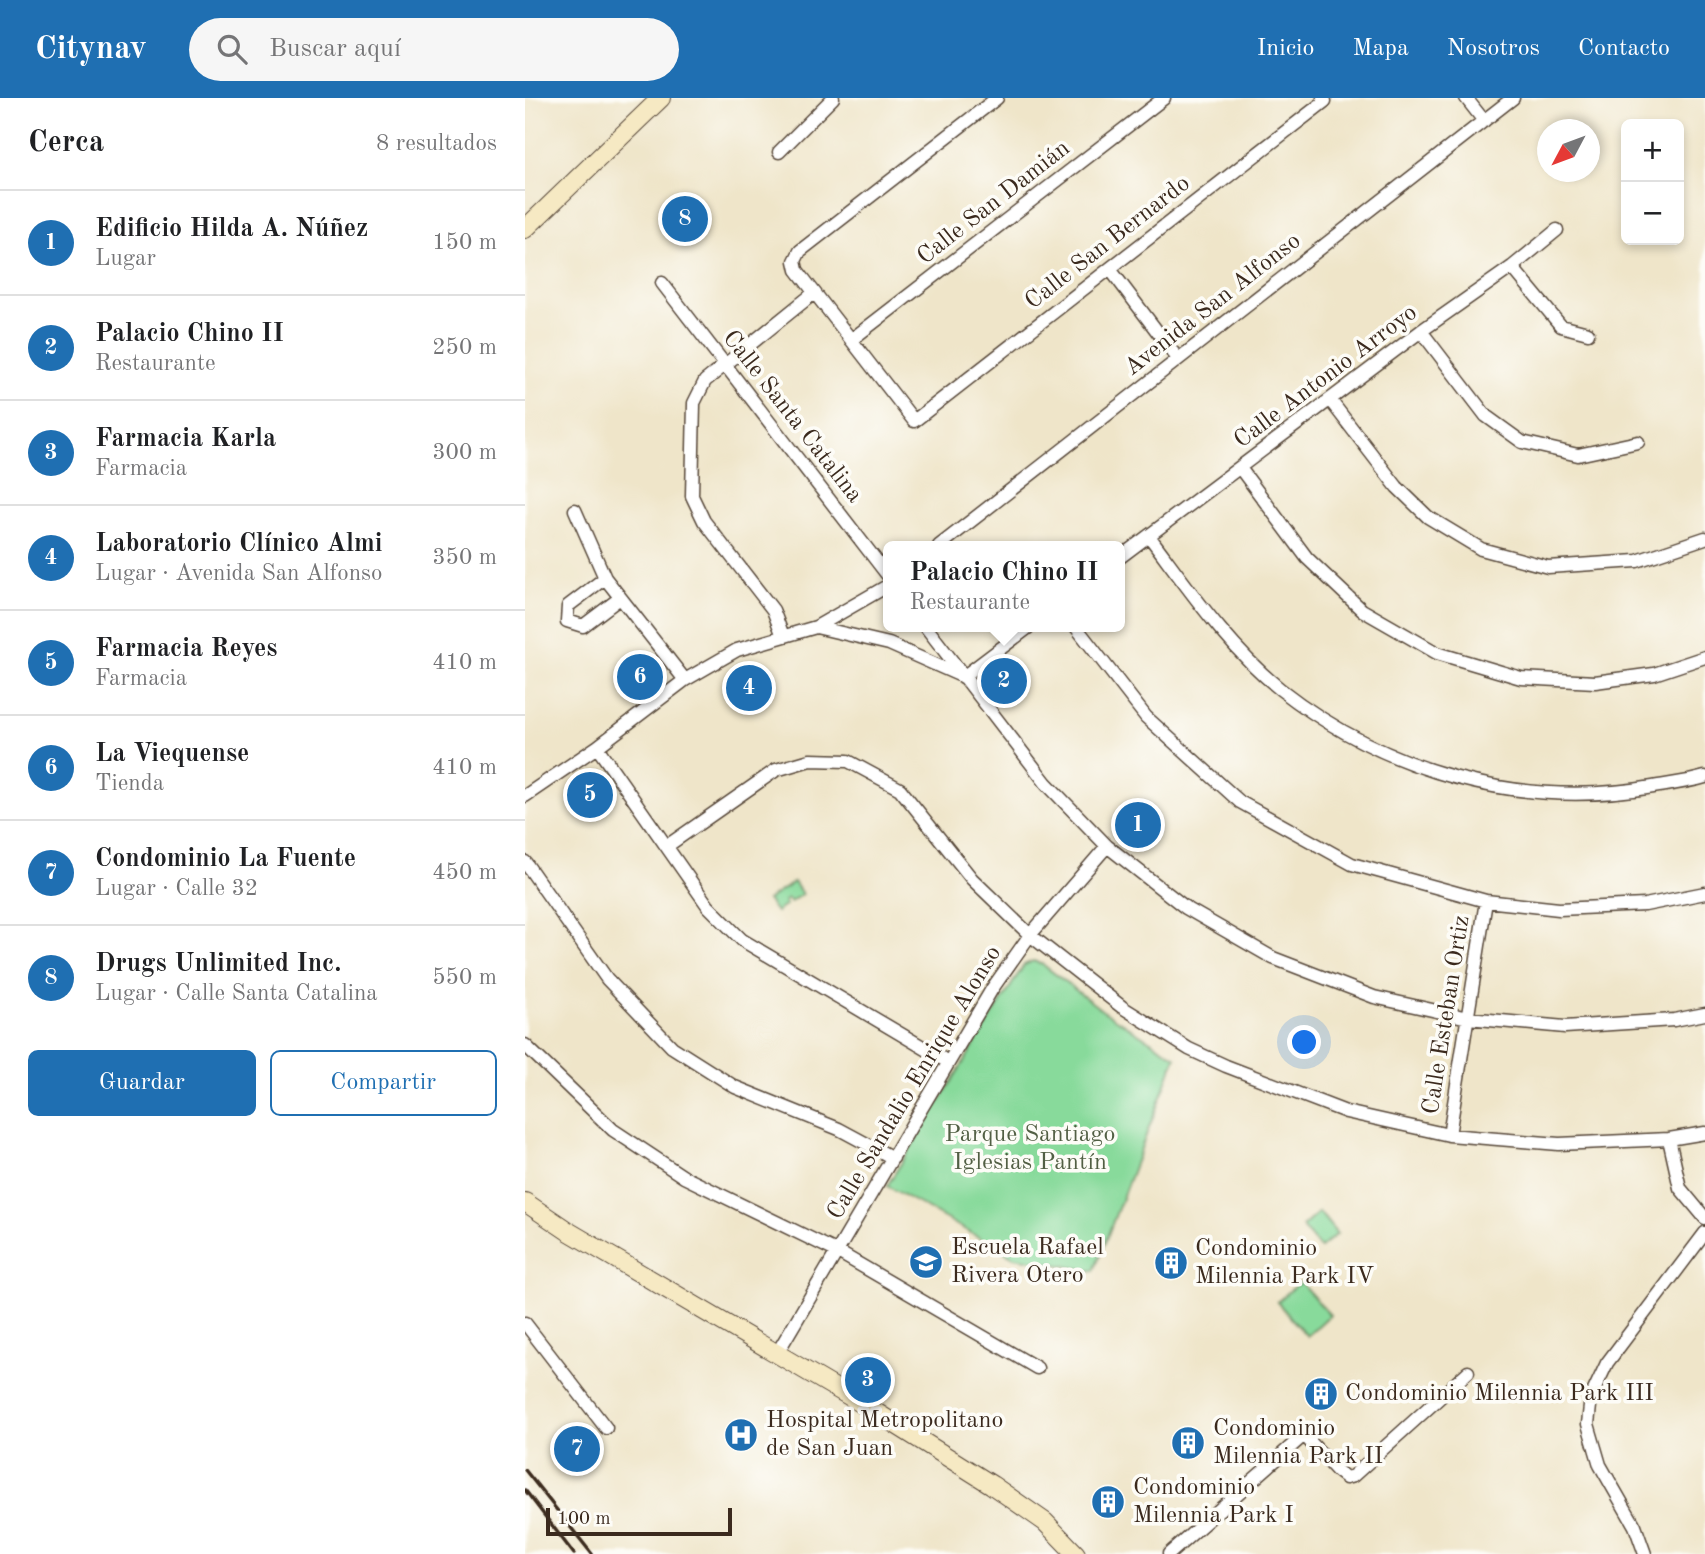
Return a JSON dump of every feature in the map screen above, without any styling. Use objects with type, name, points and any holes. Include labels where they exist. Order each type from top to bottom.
[{"type":"main road","points":[[525,229],[661,98]]},
{"type":"main road","points":[[525,1202],[568,1231],[871,1409],[992,1485],[1045,1522],[1076,1554]]},
{"type":"street","points":[[779,152],[833,98]]},
{"type":"street","points":[[851,340],[797,270],[795,261],[800,251],[997,98]]},
{"type":"street","name":"Calle San Damián","points":[[851,340],[1164,98]]},
{"type":"street","name":"Calle San Bernardo","points":[[851,340],[914,421],[1325,101],[1322,98]]},
{"type":"street","points":[[1466,98],[1484,121]]},
{"type":"street","name":"Avenida San Alfonso","points":[[945,541],[1513,98]]},
{"type":"street","name":"Calle Antonio Arroyo","points":[[1125,554],[1421,331],[1512,267],[1557,230]]},
{"type":"street","points":[[1512,267],[1562,326],[1588,333]]},
{"type":"street","points":[[1109,269],[1178,359]]},
{"type":"street","name":"Calle Santa Catalina","points":[[662,283],[883,570]]},
{"type":"street","points":[[783,636],[773,610],[704,521],[692,496],[694,404],[705,381],[814,293]]},
{"type":"street","points":[[1421,331],[1486,416],[1522,442],[1578,454],[1638,442]]},
{"type":"street","points":[[1330,400],[1397,487],[1428,517],[1481,549],[1548,567],[1637,561],[1705,538]]},
{"type":"street","points":[[1240,468],[1307,558],[1362,610],[1437,653],[1521,678],[1595,682],[1654,674],[1705,657]]},
{"type":"street","points":[[575,510],[605,578],[685,680]]},
{"type":"street","points":[[1149,536],[1229,640],[1280,688],[1352,737],[1432,772],[1508,791],[1612,794],[1705,777]]},
{"type":"street","points":[[605,578],[568,606],[568,621],[583,626],[620,598]]},
{"type":"street","points":[[525,796],[597,747],[685,680],[737,650],[816,627],[883,588]]},
{"type":"street","points":[[816,627],[889,643],[963,677]]},
{"type":"street","points":[[930,632],[1046,783],[1107,846],[1186,908],[1273,958],[1374,997],[1468,1018],[1565,1027],[1674,1020],[1705,1014]]},
{"type":"street","points":[[963,677],[1022,632]]},
{"type":"street","points":[[1080,632],[1146,717],[1240,802],[1352,864],[1486,901],[1559,909],[1645,905],[1705,893]]},
{"type":"street","points":[[597,747],[708,906],[742,940],[948,1062]]},
{"type":"street","points":[[667,846],[776,770],[810,760],[848,761],[900,789],[972,879],[1030,935],[1122,1007],[1189,1049],[1226,1066],[1346,1112],[1449,1135],[1559,1144],[1669,1139],[1705,1133]]},
{"type":"street","name":"Calle Sandalio Enrique Alonso","points":[[776,1355],[992,989],[1030,935],[1107,846]]},
{"type":"street","points":[[525,862],[607,979],[671,1047],[735,1087],[839,1129],[893,1158]]},
{"type":"street","name":"Calle Esteban Ortiz","points":[[1449,1135],[1486,901]]},
{"type":"street","points":[[525,1045],[613,1130],[684,1177],[838,1252],[1037,1368]]},
{"type":"street","points":[[1669,1139],[1680,1188],[1705,1218]]},
{"type":"street","points":[[1645,1554],[1635,1526],[1600,1465],[1588,1424],[1591,1396],[1607,1363],[1705,1233]]},
{"type":"street","points":[[525,1323],[606,1427]]},
{"type":"street","points":[[1169,1554],[1304,1434],[1337,1471],[1346,1478],[1353,1476],[1468,1372]]},
{"type":"green space","points":[[794,882],[802,894],[790,902],[788,899],[784,901],[786,905],[776,912],[767,900]]},
{"type":"green space","name":"Parque Santiago Iglesias Pantín","points":[[1033,961],[1042,964],[1103,1011],[1176,1057],[1094,1271],[1014,1257],[887,1186],[1024,965]]},
{"type":"green space","points":[[1319,1212],[1337,1234],[1320,1248],[1302,1227]]},
{"type":"green space","points":[[1300,1282],[1330,1315],[1307,1336],[1277,1302]]},
{"type":"railway","points":[[525,1470],[592,1554]]},
{"type":"railway","points":[[525,1490],[574,1554]]},
{"type":"place","name":"Drugs Unlimited Inc.","points":[[685,219]]},
{"type":"place","name":"La Viequense","points":[[640,677]]},
{"type":"place","name":"Palacio Chino II","points":[[1004,681]]},
{"type":"place","name":"Laboratorio Clínico Almi","points":[[749,688]]},
{"type":"place","name":"Farmacia Reyes","points":[[590,795]]},
{"type":"place","name":"Edificio Hilda A. Núñez","points":[[1138,825]]},
{"type":"place","name":"Escuela Rafael Rivera Otero","points":[[926,1262]]},
{"type":"place","name":"Condominio Milennia Park IV","points":[[1171,1263]]},
{"type":"place","name":"Farmacia Karla","points":[[868,1380]]},
{"type":"place","name":"Condominio Milennia Park III","points":[[1321,1394]]},
{"type":"place","name":"Hospital Metropolitano de San Juan","points":[[741,1435]]},
{"type":"place","name":"Condominio Milennia Park II","points":[[1188,1443]]},
{"type":"place","name":"Condominio La Fuente","points":[[577,1449]]},
{"type":"place","name":"Condominio Milennia Park I","points":[[1108,1502]]}]
